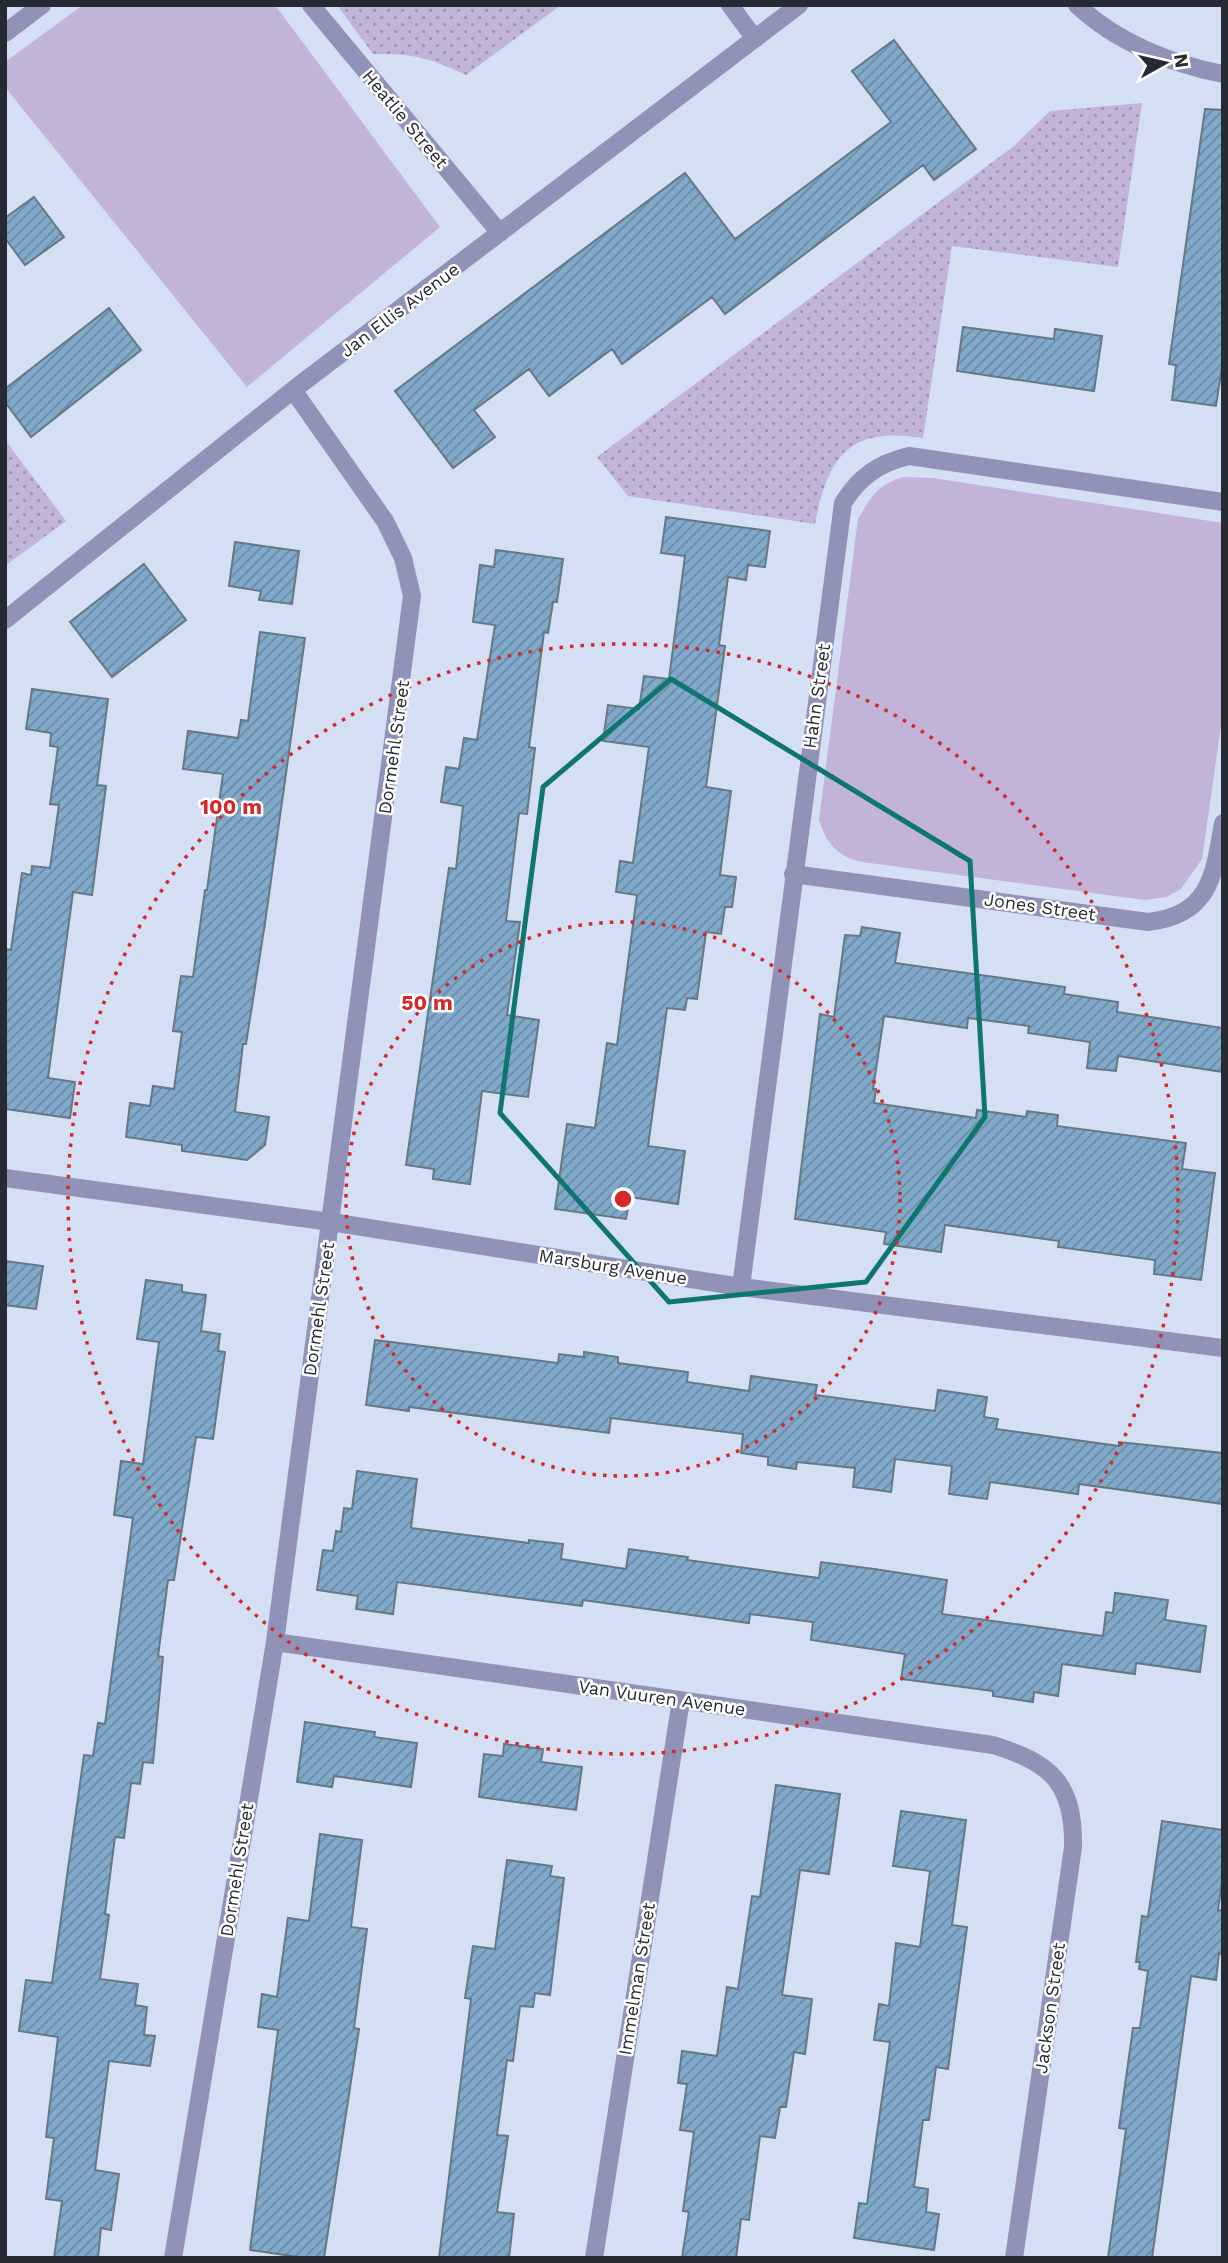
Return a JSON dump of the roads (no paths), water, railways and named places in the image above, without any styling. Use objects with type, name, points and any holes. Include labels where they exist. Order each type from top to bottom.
[{"type":"street","points":[[5,33],[42,5]]},
{"type":"street","name":"Heatlie Street","points":[[311,5],[500,233]]},
{"type":"street","points":[[730,5],[755,38]]},
{"type":"street","name":"Jan Ellis Avenue","points":[[5,620],[293,390],[799,5]]},
{"type":"street","points":[[1077,5],[1121,37],[1161,57],[1223,74]]},
{"type":"street","name":"Dormehl Street","points":[[173,2258],[275,1642],[412,596],[403,558],[385,521],[293,390]]},
{"type":"street","name":"Hahn Street","points":[[741,1287],[843,503],[854,485],[889,461],[909,456],[1223,502]]},
{"type":"street","name":"Jones Street","points":[[793,874],[1148,922],[1169,919],[1190,909],[1207,891],[1216,864],[1223,823]]},
{"type":"street","name":"Marsburg Avenue","points":[[5,1178],[331,1222],[741,1287],[1223,1348]]},
{"type":"street","name":"Van Vuuren Avenue","points":[[275,1642],[993,1745],[1023,1754],[1045,1766]]},
{"type":"street","name":"Immelman Street","points":[[594,2258],[681,1700]]},
{"type":"street","name":"Jackson Street","points":[[1014,2258],[1073,1847],[1074,1823],[1069,1801],[1045,1766]]}]
